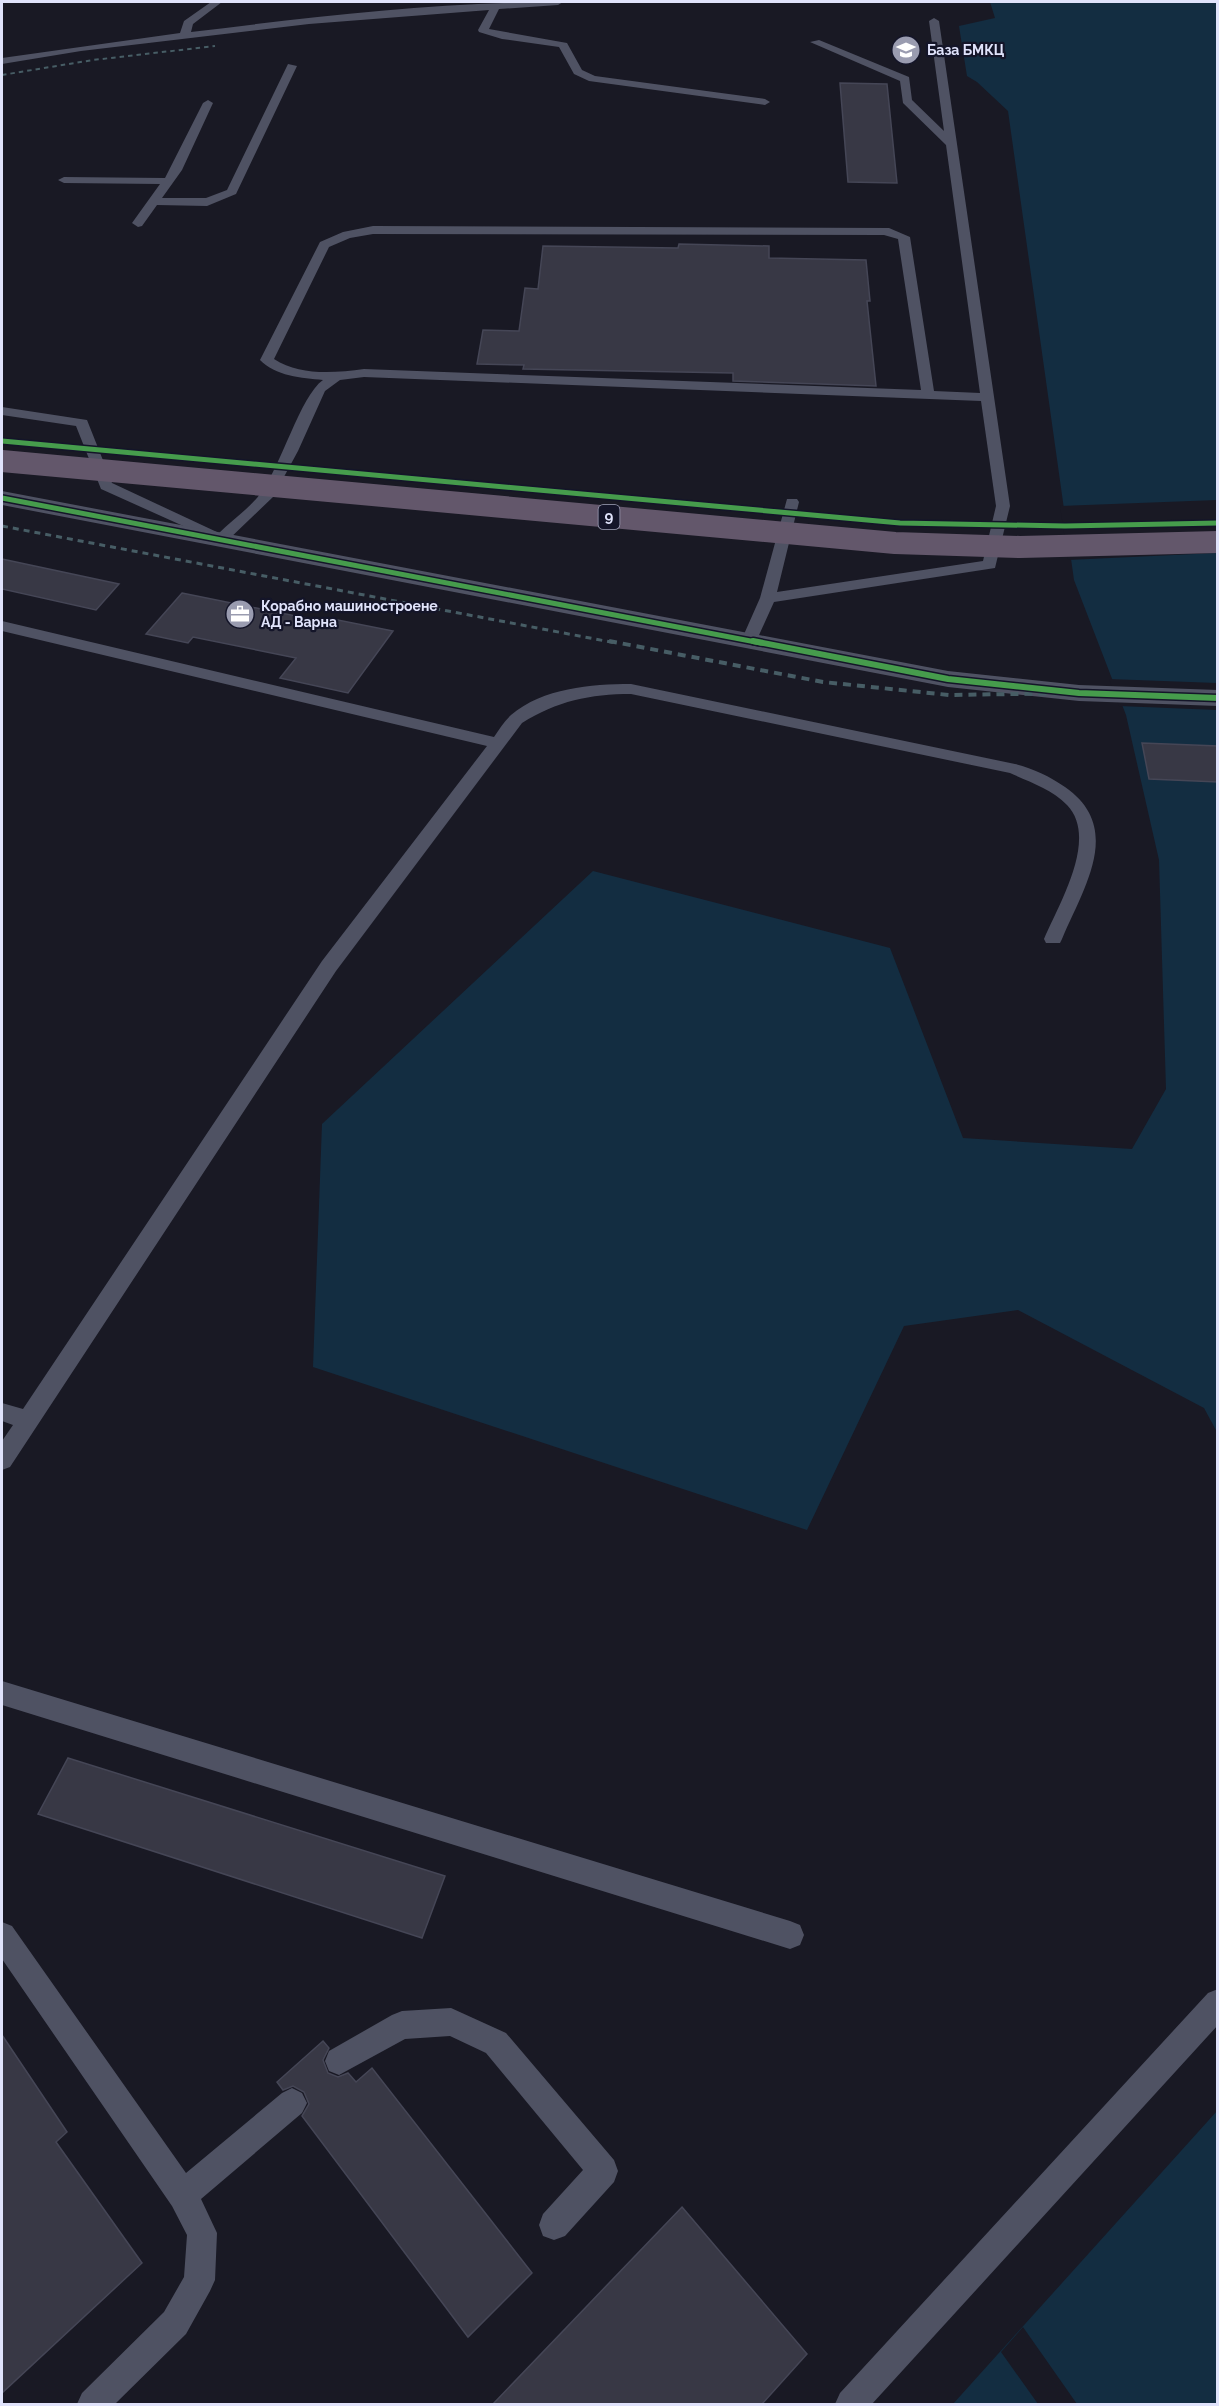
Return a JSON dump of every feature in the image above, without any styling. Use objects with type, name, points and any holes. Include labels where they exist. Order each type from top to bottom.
[{"type":"highway","name":"9","points":[[2,441],[900,523],[1065,526],[1218,524]]},
{"type":"highway","name":"9","points":[[2,461],[895,543],[1031,547],[1218,542]]},
{"type":"street","points":[[2,498],[948,679],[1079,693],[1218,698]]},
{"type":"lane","points":[[185,34],[188,23],[217,2]]},
{"type":"lane","points":[[2,61],[185,34],[309,21],[558,2]]},
{"type":"lane","points":[[309,21],[344,8]]},
{"type":"lane","points":[[495,8],[483,30],[497,37],[549,41],[563,45],[578,72],[593,79],[765,102]]},
{"type":"lane","points":[[768,598],[990,565],[1003,506],[934,21]]},
{"type":"lane","points":[[815,42],[904,79],[907,101],[950,143]]},
{"type":"lane","points":[[154,201],[207,202],[231,192],[292,66]]},
{"type":"lane","points":[[138,223],[176,170],[208,104]]},
{"type":"lane","points":[[64,180],[168,181]]},
{"type":"lane","points":[[928,395],[904,237],[885,231],[373,230],[347,235],[324,245],[267,360],[276,367],[292,372],[336,377],[364,373],[928,395],[987,397]]},
{"type":"lane","points":[[2,411],[82,423],[106,486],[221,539],[266,497],[291,451],[319,389],[336,377]]},
{"type":"lane","points":[[749,641],[768,598],[792,502]]},
{"type":"lane","points":[[2,626],[497,743]]},
{"type":"lane","points":[[2,1460],[26,1419],[329,966],[516,719],[540,703],[571,693],[601,688],[631,689],[1015,769],[1040,778],[1062,791],[1078,807],[1088,822],[1091,839],[1088,855],[1053,939]]},
{"type":"lane","points":[[2,1412],[26,1419]]},
{"type":"lane","points":[[2,1693],[790,1935]]},
{"type":"lane","points":[[2,1936],[183,2195],[202,2233],[199,2280],[175,2323],[93,2404]]},
{"type":"lane","points":[[851,2404],[1218,2003]]},
{"type":"lane","points":[[339,2061],[402,2025],[451,2022],[496,2043],[603,2171],[554,2225]]},
{"type":"lane","points":[[183,2195],[292,2103]]},
{"type":"water","points":[[990,2],[1217,2],[1217,1432],[1204,1408],[1018,1310],[904,1326],[807,1530],[313,1367],[322,1124],[593,871],[890,948],[963,1138],[1132,1149],[1166,1089],[1159,860],[1126,715],[1074,580],[1008,111],[977,82],[967,76],[959,26],[995,18]]},
{"type":"water","points":[[1217,2111],[1217,2404],[953,2404]]},
{"type":"pier","points":[[1217,500],[1217,553],[1068,560],[1060,506]]},
{"type":"pier","points":[[1109,679],[1217,683],[1217,710],[1119,706]]},
{"type":"pier","points":[[1023,2327],[1077,2404],[1038,2404],[1001,2352]]},
{"type":"building","points":[[840,83],[887,84],[897,183],[848,182]]},
{"type":"building","points":[[679,244],[769,246],[769,258],[866,260],[870,301],[867,301],[876,386],[733,381],[733,373],[523,369],[524,365],[477,364],[483,330],[519,331],[525,288],[538,289],[543,246],[678,248]]},
{"type":"building","points":[[2,559],[119,584],[96,610],[2,589]]},
{"type":"building","points":[[182,593],[330,623],[333,619],[393,631],[348,693],[280,678],[296,658],[193,637],[188,643],[146,634]]},
{"type":"building","points":[[1142,743],[1218,746],[1218,782],[1149,779]]},
{"type":"building","points":[[68,1758],[445,1876],[422,1938],[38,1814]]},
{"type":"building","points":[[2,2035],[67,2132],[56,2142],[142,2263],[2,2393]]},
{"type":"building","points":[[323,2041],[329,2048],[323,2060],[328,2073],[338,2077],[348,2073],[356,2082],[372,2068],[532,2273],[468,2337],[302,2116],[309,2104],[304,2092],[293,2086],[283,2090],[277,2082]]},
{"type":"building","points":[[682,2207],[807,2354],[762,2404],[493,2404]]},
{"type":"railway","points":[[2,75],[93,60],[215,46]]},
{"type":"railway","points":[[2,526],[616,643]]},
{"type":"railway","points":[[609,641],[823,682],[949,695],[1079,693]]},
{"type":"cycle path","points":[[2,441],[900,523],[1065,526],[1218,523]]},
{"type":"cycle path","points":[[2,498],[85,512],[948,679],[1079,693],[1218,698]]},
{"type":"place","name":"База БМКЦ","points":[[906,50]]},
{"type":"place","name":"Корабно машиностроене АД - Варна","points":[[240,614]]}]
